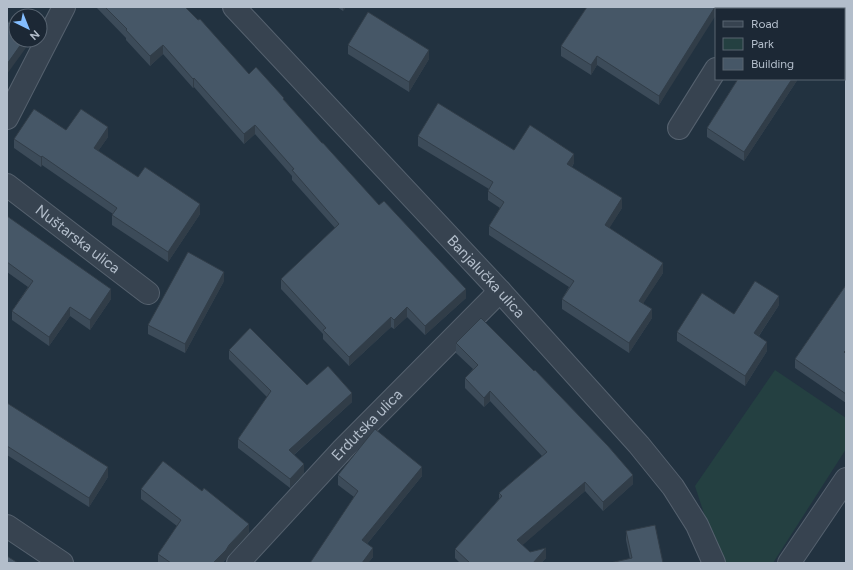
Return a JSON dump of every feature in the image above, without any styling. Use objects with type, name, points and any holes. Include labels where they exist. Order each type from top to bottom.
[{"type":"street","points":[[7,118],[64,7]]},
{"type":"street","name":"Banjalučka ulica","points":[[234,7],[500,291],[639,445],[673,487],[696,525],[714,563]]},
{"type":"street","points":[[679,128],[715,71]]},
{"type":"street","name":"Nuštarska ulica","points":[[7,185],[148,293]]},
{"type":"street","name":"Erdutska ulica","points":[[238,563],[343,449],[500,291]]},
{"type":"street","points":[[789,563],[846,479]]},
{"type":"street","points":[[7,526],[62,563]]},
{"type":"green space","points":[[775,370],[846,418],[846,449],[773,563],[724,563],[714,544],[695,486]]},
{"type":"building","points":[[105,7],[185,7],[198,20],[200,19],[249,74],[256,67],[322,143],[379,205],[384,201],[466,289],[425,326],[407,307],[394,320],[391,317],[349,357],[323,330],[326,328],[281,279],[339,224],[292,170],[294,169],[255,125],[244,134],[163,45],[150,56],[126,30],[127,29]]},
{"type":"building","points":[[587,7],[715,7],[659,96],[597,56],[591,65],[561,46]]},
{"type":"building","points":[[786,7],[839,7],[838,8]]},
{"type":"building","points":[[368,12],[429,50],[409,82],[348,45]]},
{"type":"building","points":[[7,21],[8,48],[18,48],[7,64]]},
{"type":"building","points":[[737,80],[791,80],[744,152],[707,128]]},
{"type":"building","points":[[438,103],[514,150],[530,125],[574,154],[567,164],[622,198],[605,225],[663,263],[639,301],[652,309],[629,343],[562,299],[574,281],[489,226],[504,202],[488,191],[493,182],[418,136]]},
{"type":"building","points":[[34,109],[66,130],[81,109],[108,127],[94,148],[138,177],[145,167],[200,204],[168,252],[112,215],[117,208],[42,156],[41,157],[14,139]]},
{"type":"building","points":[[7,216],[111,289],[90,320],[70,307],[49,337],[12,311],[33,281],[7,262]]},
{"type":"building","points":[[188,252],[224,272],[185,344],[148,325]]},
{"type":"building","points":[[755,281],[779,296],[754,333],[767,342],[745,376],[677,332],[702,293],[734,314]]},
{"type":"building","points":[[846,285],[846,350],[844,352],[846,354],[846,394],[795,359]]},
{"type":"building","points":[[481,318],[534,371],[535,370],[608,446],[633,475],[603,502],[585,482],[517,540],[530,552],[546,548],[533,563],[470,563],[455,549],[502,496],[499,493],[547,452],[490,391],[484,398],[465,378],[478,365],[456,343]]},
{"type":"building","points":[[250,328],[307,385],[328,366],[352,393],[289,450],[304,464],[290,479],[238,439],[271,391],[229,350]]},
{"type":"building","points":[[7,403],[108,467],[89,498],[7,446]]},
{"type":"building","points":[[375,429],[422,467],[362,540],[373,548],[362,563],[310,563],[358,491],[338,475]]},
{"type":"building","points":[[163,461],[202,491],[204,488],[249,524],[213,563],[171,563],[158,554],[181,520],[141,489]]},
{"type":"building","points":[[655,525],[663,563],[610,563],[632,558],[626,531]]},
{"type":"building","points":[[7,556],[18,563],[7,563]]}]
